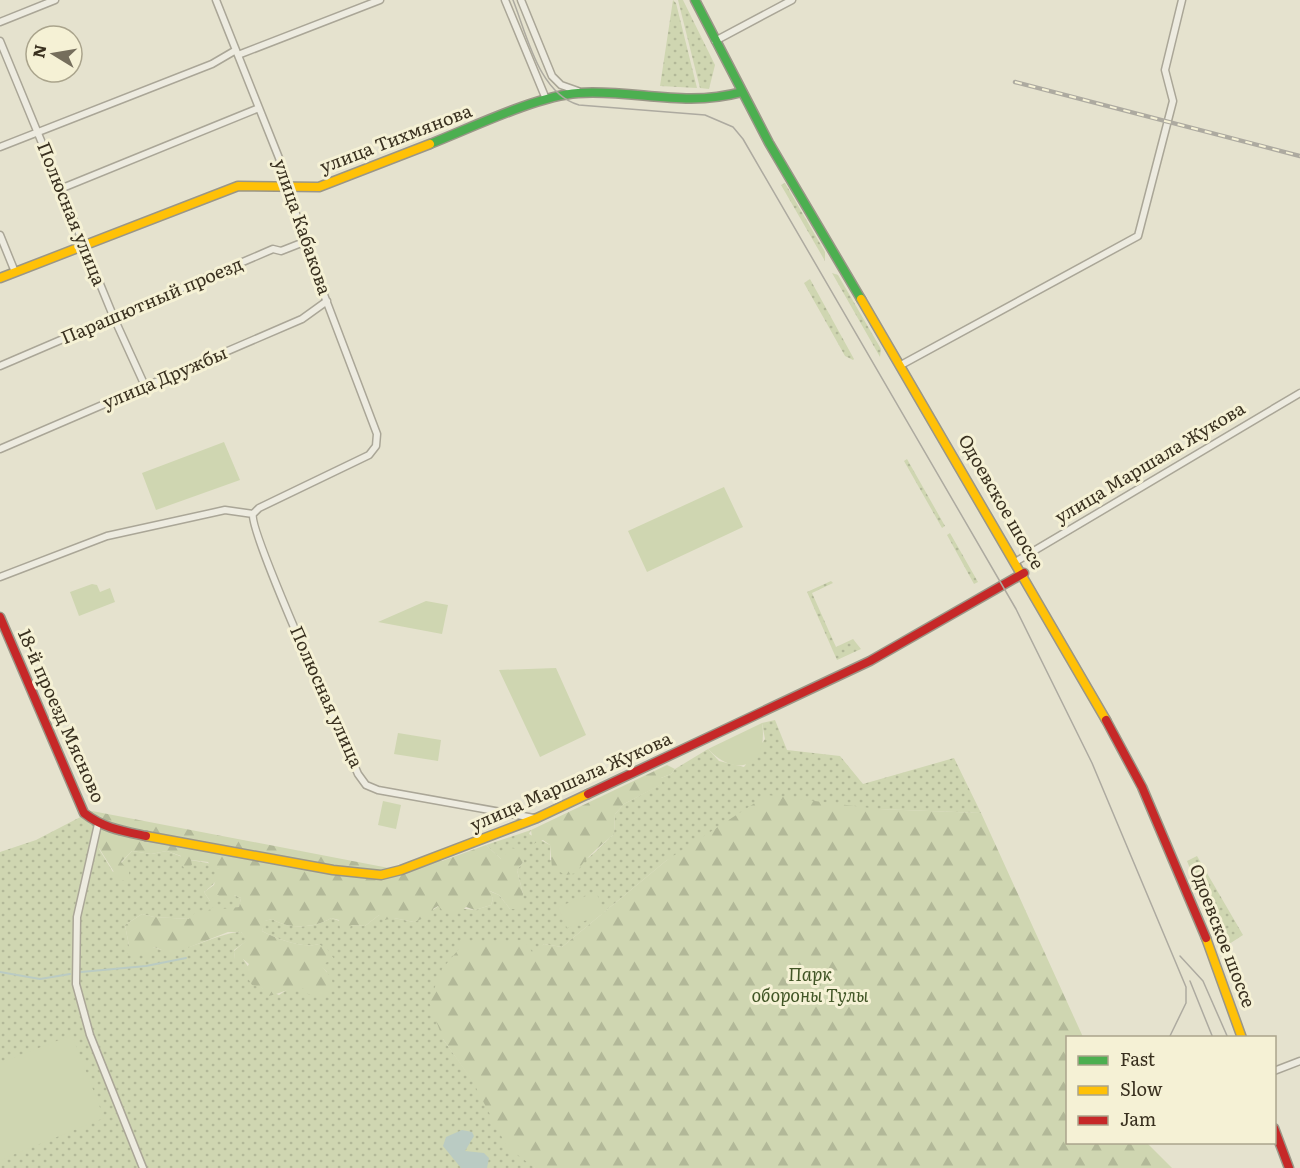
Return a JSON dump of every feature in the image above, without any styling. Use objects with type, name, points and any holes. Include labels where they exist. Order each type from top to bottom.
[{"type":"street","points":[[0,22],[55,0]]},
{"type":"street","name":"улица Кабакова","points":[[216,0],[289,185],[304,242],[377,434],[376,446],[369,455],[253,514]]},
{"type":"street","points":[[0,147],[237,53],[380,0]]},
{"type":"street","points":[[505,0],[546,99]]},
{"type":"street","points":[[521,0],[552,76],[561,85],[581,93]]},
{"type":"street","name":"Одоевское шоссе","points":[[695,0],[769,143],[1024,573],[1142,787],[1196,907],[1241,1036]]},
{"type":"street","points":[[715,41],[792,0]]},
{"type":"street","points":[[901,365],[1138,236],[1173,101],[1165,70],[1182,0]]},
{"type":"street","name":"Полюсная улица","points":[[0,41],[84,247],[145,386]]},
{"type":"street","name":"улица Тихмянова","points":[[0,278],[238,186],[289,185],[303,189],[320,187],[546,99],[581,93],[701,102],[723,99],[742,92]]},
{"type":"street","points":[[60,189],[259,108]]},
{"type":"street","points":[[0,236],[15,272]]},
{"type":"street","name":"Парашютный проезд","points":[[0,366],[273,249],[281,251],[304,242]]},
{"type":"street","name":"улица Дружбы","points":[[0,450],[302,319],[327,301]]},
{"type":"street","name":"улица Маршала Жукова","points":[[1017,561],[1300,393]]},
{"type":"street","points":[[0,577],[107,536],[225,510],[253,514]]},
{"type":"street","name":"Полюсная улица","points":[[253,514],[251,519],[257,537],[295,629],[358,774],[366,785],[378,790],[537,818]]},
{"type":"street","name":"улица Маршала Жукова","points":[[99,824],[114,830],[333,870],[381,875],[419,864],[537,818],[870,661],[1024,573]]},
{"type":"street","name":"18-й проезд Мясново","points":[[0,617],[84,813],[99,824]]},
{"type":"street","points":[[99,824],[77,917],[76,984],[90,1035],[143,1168]]},
{"type":"street","points":[[1276,1071],[1300,1061]]},
{"type":"street","points":[[1276,1131],[1289,1168]]},
{"type":"green space","points":[[673,0],[676,3],[697,88],[660,86]]},
{"type":"green space","points":[[678,0],[683,0],[715,65],[709,89],[700,88]]},
{"type":"green space","points":[[785,183],[825,252],[825,261],[781,185]]},
{"type":"green space","points":[[832,273],[838,275],[881,349],[880,357]]},
{"type":"green space","points":[[810,279],[853,360],[845,356],[804,283]]},
{"type":"green space","points":[[224,442],[240,480],[156,510],[142,473]]},
{"type":"green space","points":[[907,459],[945,526],[942,528],[904,461]]},
{"type":"green space","points":[[724,487],[743,527],[647,572],[628,531]]},
{"type":"green space","points":[[950,533],[978,582],[974,584],[947,535]]},
{"type":"green space","points":[[831,581],[833,583],[812,593],[836,647],[853,639],[861,649],[837,660],[807,592]]},
{"type":"green space","points":[[92,584],[97,585],[100,592],[110,588],[115,602],[79,616],[70,592]]},
{"type":"green space","points":[[426,601],[448,605],[442,634],[378,622]]},
{"type":"green space","points":[[556,668],[586,735],[540,757],[499,670]]},
{"type":"green space","points":[[775,720],[787,750],[840,756],[863,784],[954,758],[981,813],[878,809],[667,860],[562,947],[544,944],[443,1039],[535,1168],[0,1168],[0,852],[36,840],[92,811],[98,824],[99,849],[113,872],[132,851],[151,854],[167,851],[190,860],[208,863],[219,869],[217,880],[204,892],[210,901],[217,901],[215,894],[234,895],[241,898],[239,907],[189,919],[142,914],[125,925],[129,946],[174,950],[241,932],[248,940],[234,950],[235,959],[243,959],[262,988],[279,995],[291,987],[303,988],[327,972],[320,965],[319,944],[298,944],[275,937],[262,931],[264,921],[272,919],[286,925],[310,926],[331,918],[351,925],[365,926],[379,915],[414,922],[439,906],[475,910],[491,905],[493,899],[489,891],[499,895],[510,909],[523,894],[517,870],[524,861],[501,859],[486,845],[531,830],[529,834],[550,845],[550,860],[581,861],[587,859],[614,834],[615,814],[624,804],[661,784],[661,778],[671,774],[675,769],[708,749],[719,761],[744,767],[765,739],[762,723]]},
{"type":"green space","points":[[762,723],[761,749],[756,758],[748,763],[730,764],[719,759],[708,749]]},
{"type":"green space","points":[[398,733],[441,740],[438,761],[394,754]]},
{"type":"green space","points":[[667,765],[675,769],[671,774],[661,778],[662,784],[624,804],[615,814],[614,834],[588,858],[577,873],[566,875],[552,868],[550,845],[543,840],[533,844],[531,830]]},
{"type":"green space","name":"Парк обороны Тулы","points":[[767,795],[878,809],[981,813],[1083,1036],[1066,1036],[1066,1144],[1148,1144],[1172,1168],[535,1168],[507,1147],[473,1082],[443,1039],[429,1002],[442,969],[464,943],[524,940],[532,952],[544,944],[562,947],[667,860]]},
{"type":"green space","points":[[383,801],[401,805],[396,829],[378,825]]},
{"type":"green space","points":[[92,811],[394,869],[434,855],[442,861],[486,845],[501,859],[511,848],[522,850],[524,861],[517,870],[523,894],[520,909],[510,909],[499,895],[490,891],[493,899],[491,905],[475,910],[466,907],[459,913],[444,912],[438,906],[433,909],[434,914],[414,922],[394,918],[385,920],[379,915],[365,926],[351,925],[349,932],[340,929],[339,920],[331,918],[310,926],[286,925],[272,919],[265,921],[262,931],[298,944],[319,944],[328,950],[334,959],[321,965],[332,979],[333,990],[323,996],[308,994],[303,988],[298,988],[267,996],[262,988],[252,985],[244,972],[249,964],[243,959],[235,959],[234,951],[247,940],[241,932],[228,932],[172,954],[154,947],[147,954],[127,954],[129,946],[125,925],[142,914],[189,919],[195,913],[204,914],[213,907],[222,909],[239,907],[241,898],[234,895],[225,899],[216,894],[218,901],[210,901],[204,892],[214,885],[219,869],[211,867],[208,862],[191,860],[192,865],[185,869],[180,863],[181,856],[167,851],[151,854],[132,851],[121,862],[129,871],[129,880],[119,880],[94,840],[98,824]]},
{"type":"green space","points":[[1197,856],[1243,935],[1223,948],[1187,861]]},
{"type":"green space","points":[[596,892],[605,913],[567,928],[558,907]]},
{"type":"green space","points":[[72,1035],[104,1118],[0,1160],[0,1063]]},
{"type":"shaded area","points":[[462,1130],[472,1132],[474,1136],[465,1151],[484,1153],[489,1158],[487,1168],[461,1168],[443,1146],[446,1137]]},
{"type":"waterway","points":[[81,972],[146,966],[186,958]]},
{"type":"waterway","points":[[0,972],[40,979],[70,974]]},
{"type":"tram line","points":[[513,0],[536,62],[554,89],[565,99],[579,105],[705,115],[733,127],[743,139],[1016,609],[1092,763],[1186,987],[1186,1003],[1170,1036]]},
{"type":"tram line","points":[[1180,956],[1203,981],[1227,1036]]},
{"type":"tram line","points":[[1190,981],[1212,1036]]},
{"type":"railway","points":[[1015,82],[1300,156]]},
{"type":"traffic: fast","points":[[695,0],[769,143],[861,299]]},
{"type":"traffic: fast","points":[[430,144],[524,106],[561,95],[599,92],[699,98],[742,92]]},
{"type":"traffic: slow","points":[[0,278],[238,186],[319,187],[430,144]]},
{"type":"traffic: slow","points":[[861,299],[1106,720]]},
{"type":"traffic: slow","points":[[146,836],[333,870],[381,875],[401,870],[537,818],[588,794]]},
{"type":"traffic: slow","points":[[1206,938],[1241,1036]]},
{"type":"traffic: jam","points":[[588,794],[870,661],[1024,573]]},
{"type":"traffic: jam","points":[[0,617],[84,813],[106,826],[146,836]]},
{"type":"traffic: jam","points":[[1106,720],[1142,787],[1206,938]]},
{"type":"traffic: jam","points":[[1276,1133],[1289,1168]]}]
